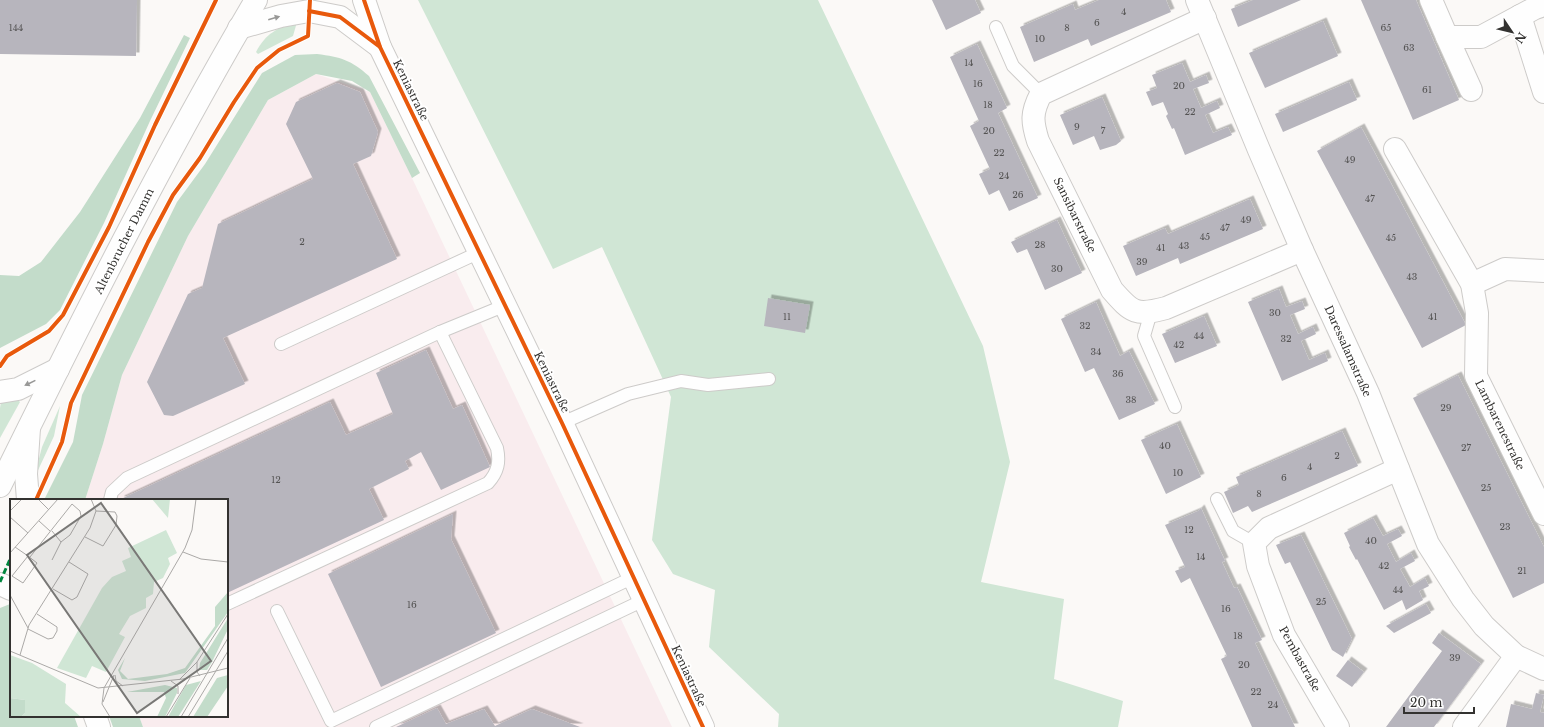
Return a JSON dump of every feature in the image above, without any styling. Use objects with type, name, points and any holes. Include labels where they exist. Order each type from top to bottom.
[{"type":"main road","name":"Altenbrucher Damm","points":[[0,486],[161,168],[256,0]]},
{"type":"main road","name":"Keniastraße","points":[[343,0],[380,47]]},
{"type":"main road","name":"Keniastraße","points":[[364,0],[380,47],[506,305],[703,727]]},
{"type":"main road","points":[[1431,0],[1471,90]]},
{"type":"main road","points":[[1447,37],[1481,37],[1533,7],[1544,92]]},
{"type":"main road","points":[[1041,94],[1201,9]]},
{"type":"main road","name":"Daressalamstraße","points":[[1201,9],[1302,250],[1368,393],[1428,544],[1463,599],[1484,626],[1516,656],[1544,669]]},
{"type":"main road","name":"Keniastraße","points":[[239,28],[309,10],[340,17],[380,47]]},
{"type":"main road","name":"Sansibarstraße","points":[[1041,94],[1035,105],[1032,124],[1038,141],[1112,290],[1126,306],[1138,312],[1152,312],[1166,308],[1302,250]]},
{"type":"main road","name":"Lambarenestraße","points":[[1395,149],[1472,284],[1477,312],[1476,376],[1544,514]]},
{"type":"main road","points":[[1472,284],[1505,269],[1544,271]]},
{"type":"main road","points":[[0,392],[18,389],[58,369]]},
{"type":"main road","points":[[28,499],[26,474],[29,428]]},
{"type":"main road","points":[[1254,543],[1269,528],[1398,469]]},
{"type":"main road","name":"Pembastraße","points":[[1254,543],[1258,566],[1284,635],[1338,727]]},
{"type":"main road","points":[[0,584],[10,589]]},
{"type":"main road","points":[[1464,727],[1516,656]]},
{"type":"main road","points":[[94,717],[99,727]]},
{"type":"lane","points":[[996,27],[1014,66],[1041,94]]},
{"type":"lane","points":[[281,344],[480,252]]},
{"type":"lane","points":[[110,499],[112,492],[127,478],[440,332],[506,305]]},
{"type":"lane","points":[[1152,312],[1144,336],[1175,408]]},
{"type":"lane","points":[[228,604],[488,483],[495,476],[499,462],[497,448],[440,332]]},
{"type":"lane","points":[[562,423],[628,394],[681,381],[708,385],[769,379]]},
{"type":"lane","points":[[1217,499],[1233,531],[1254,543]]},
{"type":"lane","points":[[277,611],[331,721],[634,577]]},
{"type":"lane","points":[[376,727],[644,600]]},
{"type":"shaded area","points":[[316,74],[370,92],[672,727],[143,727],[139,717],[228,717],[228,499],[85,499],[103,444],[122,375],[188,236],[268,100]]},
{"type":"green space","points":[[418,0],[818,0],[983,346],[1010,462],[981,582],[1064,599],[1054,679],[1123,701],[1118,727],[778,727],[779,714],[709,647],[715,590],[673,574],[652,540],[671,397],[602,247],[553,269]]},
{"type":"green space","points":[[297,22],[293,36],[258,54],[256,52],[264,40],[273,32]]},
{"type":"green space","points":[[184,35],[190,38],[150,121],[104,223],[60,310],[46,324],[0,348],[0,275],[19,276],[41,262],[80,212],[140,118]]},
{"type":"green space","points":[[317,54],[333,56],[357,66],[369,76],[420,173],[412,178],[370,92],[352,81],[316,74],[268,100],[188,236],[122,375],[103,444],[85,499],[44,499],[73,442],[82,395],[177,202],[205,164],[262,73],[295,55]]},
{"type":"green space","points":[[17,399],[20,402],[0,438],[1,402]]},
{"type":"green space","points":[[60,406],[54,436],[33,481],[42,447]]},
{"type":"green space","points":[[10,604],[10,717],[74,717],[78,727],[0,727],[0,608]]},
{"type":"green space","points":[[109,717],[139,717],[143,727],[113,727]]},
{"type":"building","points":[[0,0],[137,0],[136,56],[0,54]]},
{"type":"building","points":[[932,0],[975,0],[981,13],[946,30]]},
{"type":"building","points":[[1099,0],[1166,0],[1171,12],[1091,46],[1088,39],[1034,62],[1020,27],[1073,4],[1075,10]]},
{"type":"building","points":[[1253,0],[1301,0],[1238,27],[1231,9]]},
{"type":"building","points":[[1361,0],[1416,0],[1459,100],[1413,120]]},
{"type":"building","points":[[1323,21],[1338,56],[1265,88],[1249,53]]},
{"type":"building","points":[[977,44],[1007,108],[998,113],[1038,198],[1009,211],[999,190],[989,195],[979,174],[990,169],[970,126],[979,121],[950,57]]},
{"type":"building","points":[[1182,63],[1190,82],[1206,75],[1209,83],[1193,89],[1201,108],[1217,101],[1220,108],[1205,115],[1213,133],[1228,127],[1232,135],[1185,155],[1174,128],[1172,129],[1166,116],[1168,114],[1163,102],[1152,106],[1146,92],[1157,88],[1152,75]]},
{"type":"building","points":[[1349,82],[1357,100],[1283,132],[1275,114]]},
{"type":"building","points":[[337,83],[360,92],[378,132],[371,156],[353,164],[397,259],[223,338],[245,384],[173,416],[164,415],[147,382],[188,294],[202,288],[218,224],[313,179],[286,124],[296,102]]},
{"type":"building","points":[[1102,97],[1121,141],[1116,145],[1100,150],[1094,136],[1073,145],[1060,115]]},
{"type":"building","points":[[1361,127],[1466,325],[1422,348],[1317,151]]},
{"type":"building","points":[[1250,199],[1263,229],[1180,264],[1178,258],[1136,276],[1123,246],[1165,228],[1168,234]]},
{"type":"building","points":[[1057,220],[1082,273],[1045,290],[1027,249],[1017,253],[1011,242]]},
{"type":"building","points":[[1279,289],[1286,307],[1302,301],[1305,309],[1290,315],[1298,334],[1313,327],[1316,334],[1301,341],[1309,360],[1325,353],[1328,361],[1282,381],[1248,302]]},
{"type":"building","points":[[768,298],[810,305],[805,333],[764,326]]},
{"type":"building","points":[[1096,302],[1120,356],[1129,351],[1155,404],[1119,420],[1094,368],[1085,372],[1061,319]]},
{"type":"building","points":[[1204,316],[1217,346],[1175,363],[1162,334]]},
{"type":"building","points":[[426,350],[453,409],[462,405],[490,467],[441,490],[421,452],[405,461],[409,469],[369,489],[384,520],[228,593],[228,499],[121,499],[330,402],[346,435],[393,414],[376,373]]},
{"type":"building","points":[[1458,375],[1544,547],[1544,583],[1513,598],[1413,398]]},
{"type":"building","points":[[1177,424],[1201,477],[1166,494],[1141,440]]},
{"type":"building","points":[[1342,431],[1358,466],[1252,512],[1248,506],[1233,513],[1224,492],[1239,485],[1236,477]]},
{"type":"building","points":[[1201,508],[1225,561],[1222,562],[1234,588],[1237,587],[1262,640],[1255,643],[1295,727],[1252,727],[1221,659],[1227,656],[1190,578],[1181,583],[1175,571],[1185,567],[1165,525],[1198,511]]},
{"type":"building","points":[[453,514],[451,539],[496,633],[381,687],[328,574]]},
{"type":"building","points":[[1373,518],[1383,536],[1398,529],[1402,536],[1387,544],[1396,562],[1411,553],[1415,561],[1400,569],[1410,587],[1425,578],[1429,586],[1419,591],[1423,600],[1406,610],[1402,600],[1384,610],[1349,547],[1350,546],[1344,533]]},
{"type":"building","points":[[1301,535],[1352,639],[1343,657],[1332,650],[1290,562],[1285,564],[1276,545]]},
{"type":"building","points":[[1426,604],[1431,613],[1394,633],[1386,626]]},
{"type":"building","points":[[1439,633],[1481,664],[1434,727],[1386,727],[1442,651],[1432,643]]},
{"type":"building","points":[[1348,660],[1364,672],[1352,687],[1336,676]]},
{"type":"building","points":[[1536,693],[1544,695],[1540,712],[1544,713],[1544,727],[1506,727],[1511,704],[1532,709]]},
{"type":"building","points":[[437,708],[446,724],[484,709],[495,726],[532,709],[580,727],[396,727]]},
{"type":"marked path","points":[[0,582],[10,559]]},
{"type":"cycle path","points":[[0,366],[7,356],[49,331],[63,315],[109,227],[155,125],[216,0]]},
{"type":"cycle path","points":[[36,499],[62,442],[71,403],[148,242],[173,195],[200,158],[234,102],[257,68],[279,50],[308,36],[310,0]]},
{"type":"cycle path","points":[[364,0],[380,47],[562,423],[703,727]]},
{"type":"cycle path","points":[[309,11],[340,17],[380,47]]}]
